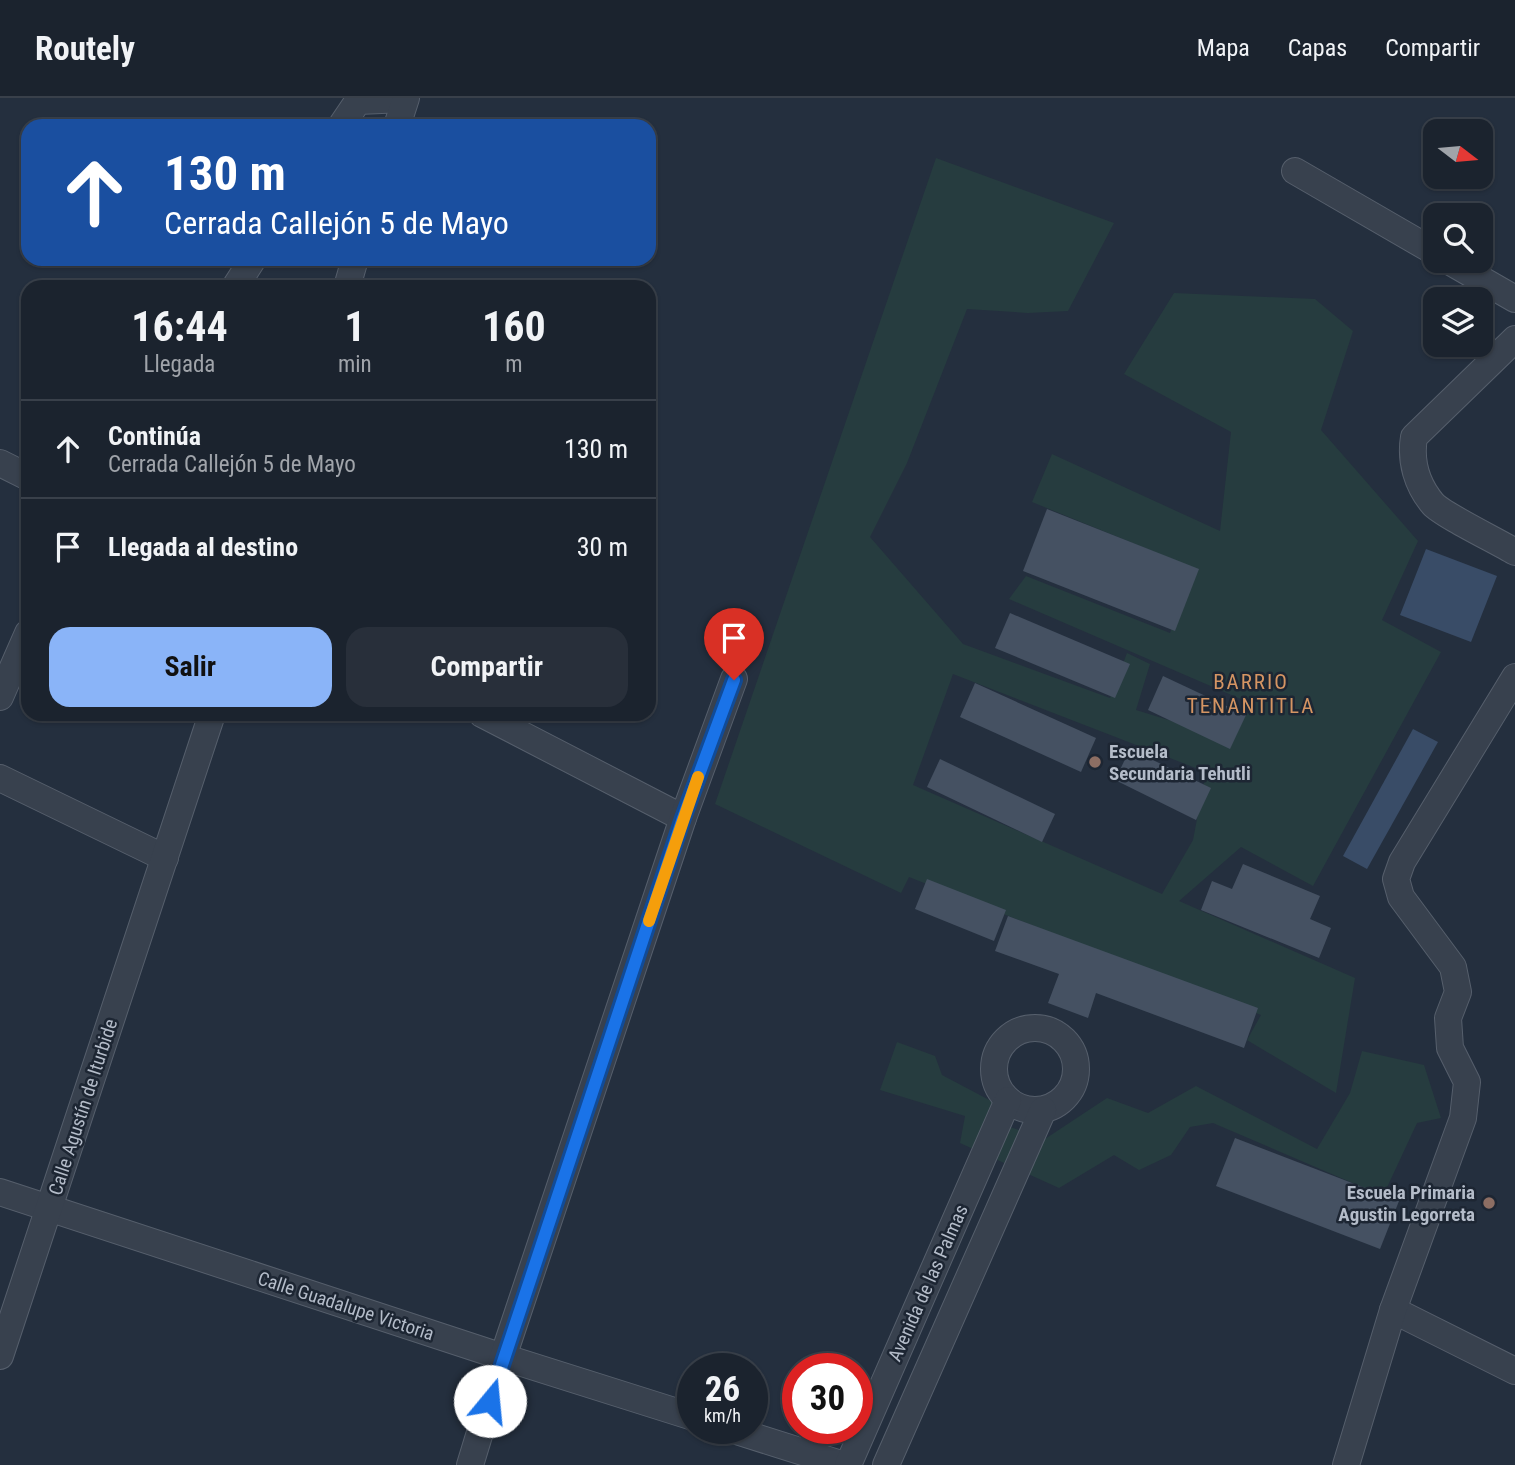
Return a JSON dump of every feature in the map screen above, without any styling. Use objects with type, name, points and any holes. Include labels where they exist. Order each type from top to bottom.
[{"type":"street","points":[[346,119],[358,101],[405,99],[399,119]]},
{"type":"street","points":[[1295,171],[1423,246]]},
{"type":"street","points":[[1470,273],[1515,299]]},
{"type":"street","points":[[1515,339],[1414,437],[1411,454],[1418,479],[1434,506],[1515,552]]},
{"type":"street","points":[[0,463],[21,474]]},
{"type":"street","points":[[0,697],[21,650]]},
{"type":"street","points":[[1346,1465],[1393,1310],[1463,1118],[1467,1082],[1450,1048],[1448,1018],[1458,992],[1453,967],[1401,897],[1396,879],[1402,862],[1515,677]]},
{"type":"street","points":[[470,1465],[503,1357],[683,818],[734,680]]},
{"type":"street","name":"Calle Agustín de Iturbide","points":[[0,1356],[210,721]]},
{"type":"street","points":[[496,721],[683,818]]},
{"type":"street","points":[[0,778],[165,858]]},
{"type":"street","name":"Avenida de las Palmas","points":[[846,1465],[1008,1100],[995,1077],[995,1063],[999,1051],[1007,1040],[1018,1032],[1031,1028],[1044,1029],[1065,1041],[1076,1063],[1076,1075],[1066,1097],[1043,1110],[886,1465]]},
{"type":"street","points":[[1008,1100],[1018,1107],[1043,1110]]},
{"type":"street","name":"Calle Guadalupe Victoria","points":[[0,1192],[677,1412]]},
{"type":"street","points":[[1393,1310],[1515,1371]]},
{"type":"street","points":[[768,1441],[846,1465]]},
{"type":"green space","points":[[936,158],[1114,223],[1068,311],[1028,313],[967,309],[907,463],[870,537],[963,644],[1110,698],[1127,653],[1150,664],[1136,710],[1233,740],[1243,700],[1009,599],[1026,576],[1170,633],[1194,568],[1032,502],[1052,454],[1220,531],[1231,432],[1124,374],[1174,293],[1315,299],[1353,331],[1321,430],[1418,541],[1382,620],[1441,652],[1313,886],[1241,847],[1179,901],[1355,978],[1336,1093],[1247,1040],[1261,1015],[909,877],[901,893],[715,804]],"holes":[[[953,674],[1206,772],[1193,840],[1162,894],[913,785]]]},
{"type":"green space","points":[[897,1042],[935,1056],[942,1075],[995,1103],[990,1120],[1045,1139],[1107,1098],[1148,1113],[1196,1086],[1317,1149],[1350,1093],[1362,1051],[1424,1065],[1441,1118],[1417,1123],[1383,1196],[1213,1123],[1190,1127],[1171,1155],[1139,1170],[1114,1155],[1059,1188],[960,1143],[965,1116],[880,1090]]},
{"type":"water","points":[[1426,549],[1497,576],[1471,642],[1400,615]]},
{"type":"water","points":[[1413,729],[1438,742],[1367,869],[1343,856]]},
{"type":"building","points":[[1047,509],[1199,569],[1175,631],[1023,571]]},
{"type":"building","points":[[1010,613],[1130,664],[1115,698],[995,648]]},
{"type":"building","points":[[1163,676],[1246,715],[1230,749],[1148,710]]},
{"type":"building","points":[[975,683],[1096,738],[1081,772],[960,717]]},
{"type":"building","points":[[1130,749],[1211,788],[1196,820],[1115,780]]},
{"type":"building","points":[[940,759],[1055,814],[1042,842],[927,787]]},
{"type":"building","points":[[1243,864],[1320,896],[1310,919],[1331,928],[1319,958],[1201,910],[1212,881],[1232,889]]},
{"type":"building","points":[[927,879],[1006,910],[994,941],[915,909]]},
{"type":"building","points":[[1008,916],[1258,1008],[1244,1048],[1096,993],[1088,1018],[1048,1003],[1059,974],[995,951]]},
{"type":"building","points":[[1235,1138],[1399,1201],[1380,1249],[1216,1186]]},
{"type":"slow traffic","points":[[649,921],[698,777]]},
{"type":"place","name":"Escuela Secundaria Tehutli","points":[[1095,762]]},
{"type":"place","name":"Escuela Primaria Agustin Legorreta","points":[[1489,1203]]},
{"type":"district","name":"BARRIO TENANTITLA","points":[[1251,694]]},
{"type":"route","points":[[490,1401],[683,818],[734,680]]}]
